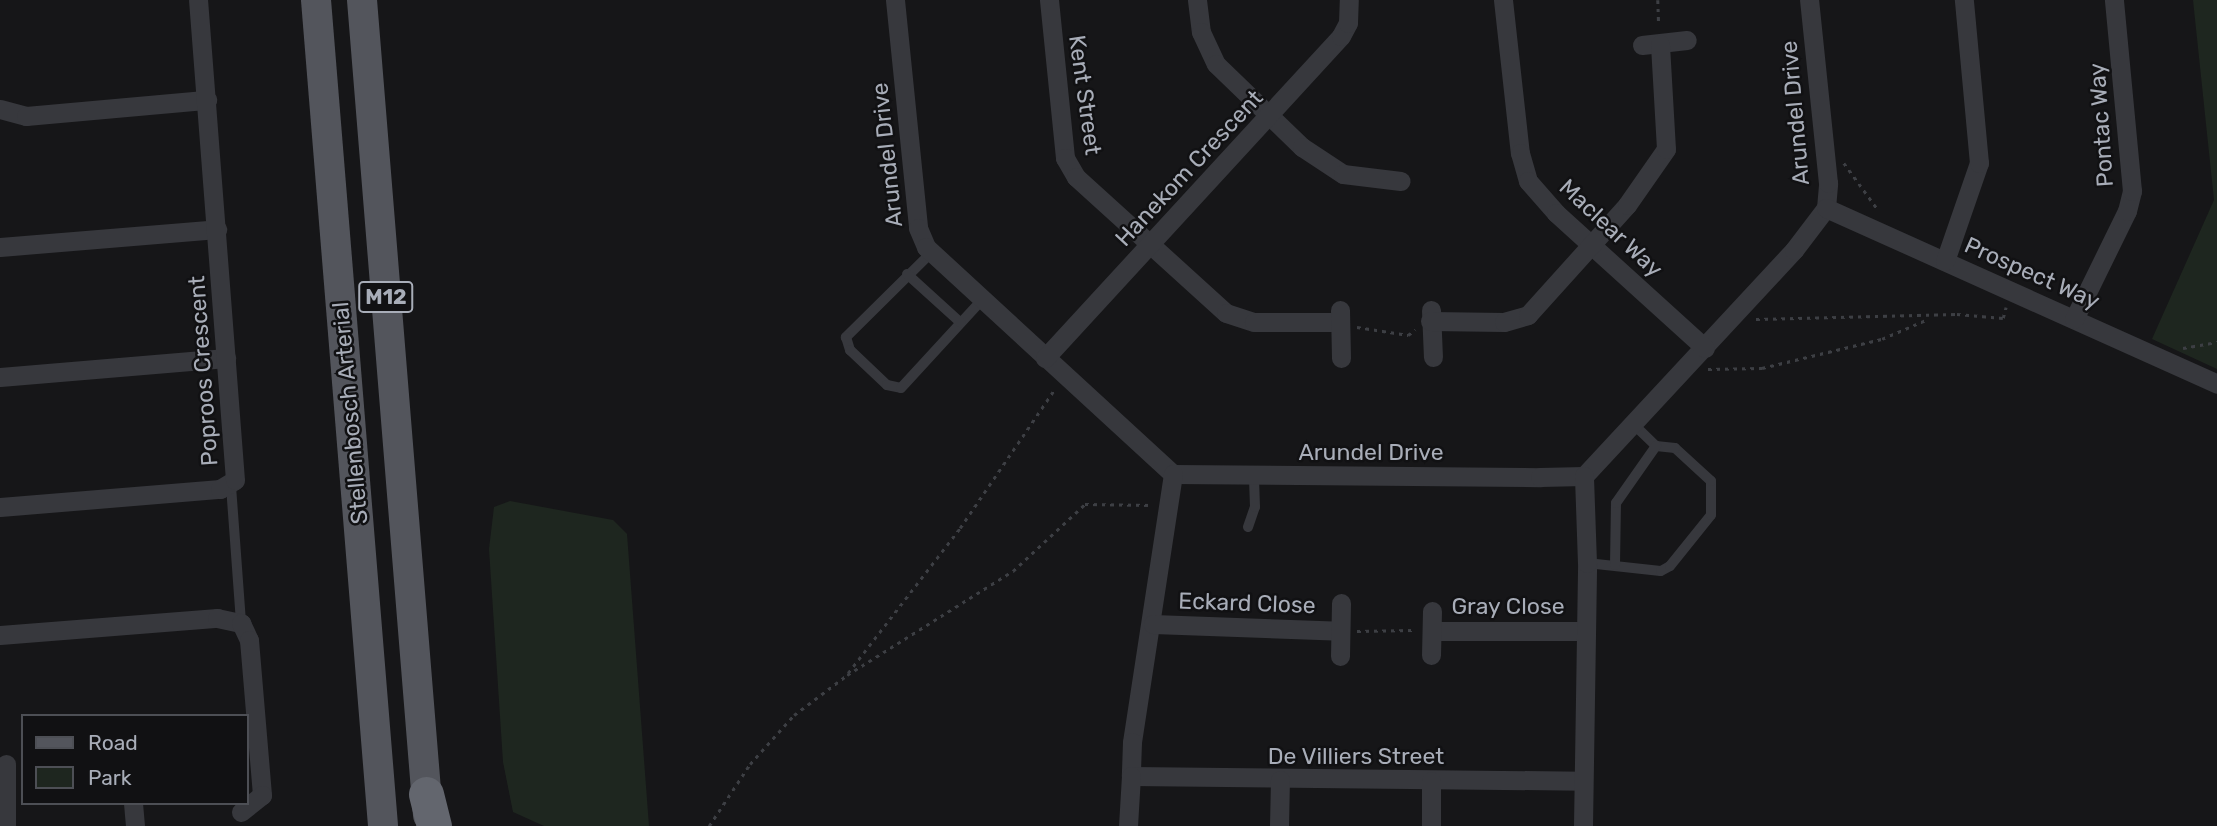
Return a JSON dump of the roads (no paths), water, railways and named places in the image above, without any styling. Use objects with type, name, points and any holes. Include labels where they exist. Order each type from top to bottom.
[{"type":"main road","name":"Stellenbosch Arterial","points":[[316,0],[383,826]]},
{"type":"main road","name":"Stellenbosch Arterial","points":[[362,0],[430,815]]},
{"type":"street","name":"Poproos Crescent","points":[[0,508],[231,486],[236,471],[198,0]]},
{"type":"street","name":"Arundel Drive","points":[[895,0],[918,228],[931,253],[1173,474],[1254,476],[1584,476],[1737,313],[1826,208],[1825,156],[1809,0]]},
{"type":"street","name":"Kent Street","points":[[1049,0],[1068,166],[1200,292],[1238,318],[1340,315],[1341,358]]},
{"type":"street","points":[[1197,0],[1201,32],[1216,64],[1302,147],[1343,174],[1401,181]]},
{"type":"street","name":"Hanekom Crescent","points":[[1045,358],[1150,247],[1341,36],[1348,23],[1349,0]]},
{"type":"street","name":"Maclear Way","points":[[1503,0],[1523,169],[1535,192],[1705,348]]},
{"type":"street","points":[[1945,261],[1979,163],[1964,0]]},
{"type":"street","name":"Pontac Way","points":[[2074,319],[2127,211],[2132,191],[2114,0]]},
{"type":"street","points":[[1433,356],[1431,315],[1504,322],[1528,315],[1652,174],[1666,149],[1651,44],[1687,40]]},
{"type":"street","points":[[0,108],[26,116],[207,100]]},
{"type":"street","name":"Prospect Way","points":[[1826,208],[2217,384]]},
{"type":"street","points":[[0,247],[217,229]]},
{"type":"street","points":[[0,377],[226,358]]},
{"type":"street","points":[[1128,826],[1132,741],[1153,624],[1173,474]]},
{"type":"street","points":[[1583,826],[1583,631],[1587,563],[1584,476]]},
{"type":"street","name":"Eckard Close","points":[[1340,656],[1341,603]]},
{"type":"street","points":[[0,635],[217,618],[241,623],[249,640],[252,742],[262,795],[241,812]]},
{"type":"street","name":"Gray Close","points":[[1431,655],[1432,621],[1583,631]]},
{"type":"street","name":"Eckard Close","points":[[1153,624],[1340,631]]},
{"type":"street","points":[[6,826],[10,762]]},
{"type":"street","name":"De Villiers Street","points":[[1130,776],[1280,780],[1583,781]]},
{"type":"street","points":[[1279,826],[1280,780]]},
{"type":"street","points":[[1431,781],[1431,826]]},
{"type":"street","points":[[133,805],[135,826]]},
{"type":"lane","points":[[931,253],[846,337],[850,350],[887,386],[901,388],[982,300]]},
{"type":"lane","points":[[907,274],[960,322]]},
{"type":"lane","points":[[1587,563],[1615,565],[1645,572],[1666,569],[1711,515],[1711,481],[1675,448],[1656,446],[1634,425]]},
{"type":"lane","points":[[1615,565],[1616,503],[1656,446]]},
{"type":"lane","points":[[1248,527],[1255,507],[1254,476]]},
{"type":"lane","points":[[231,486],[241,623]]}]
